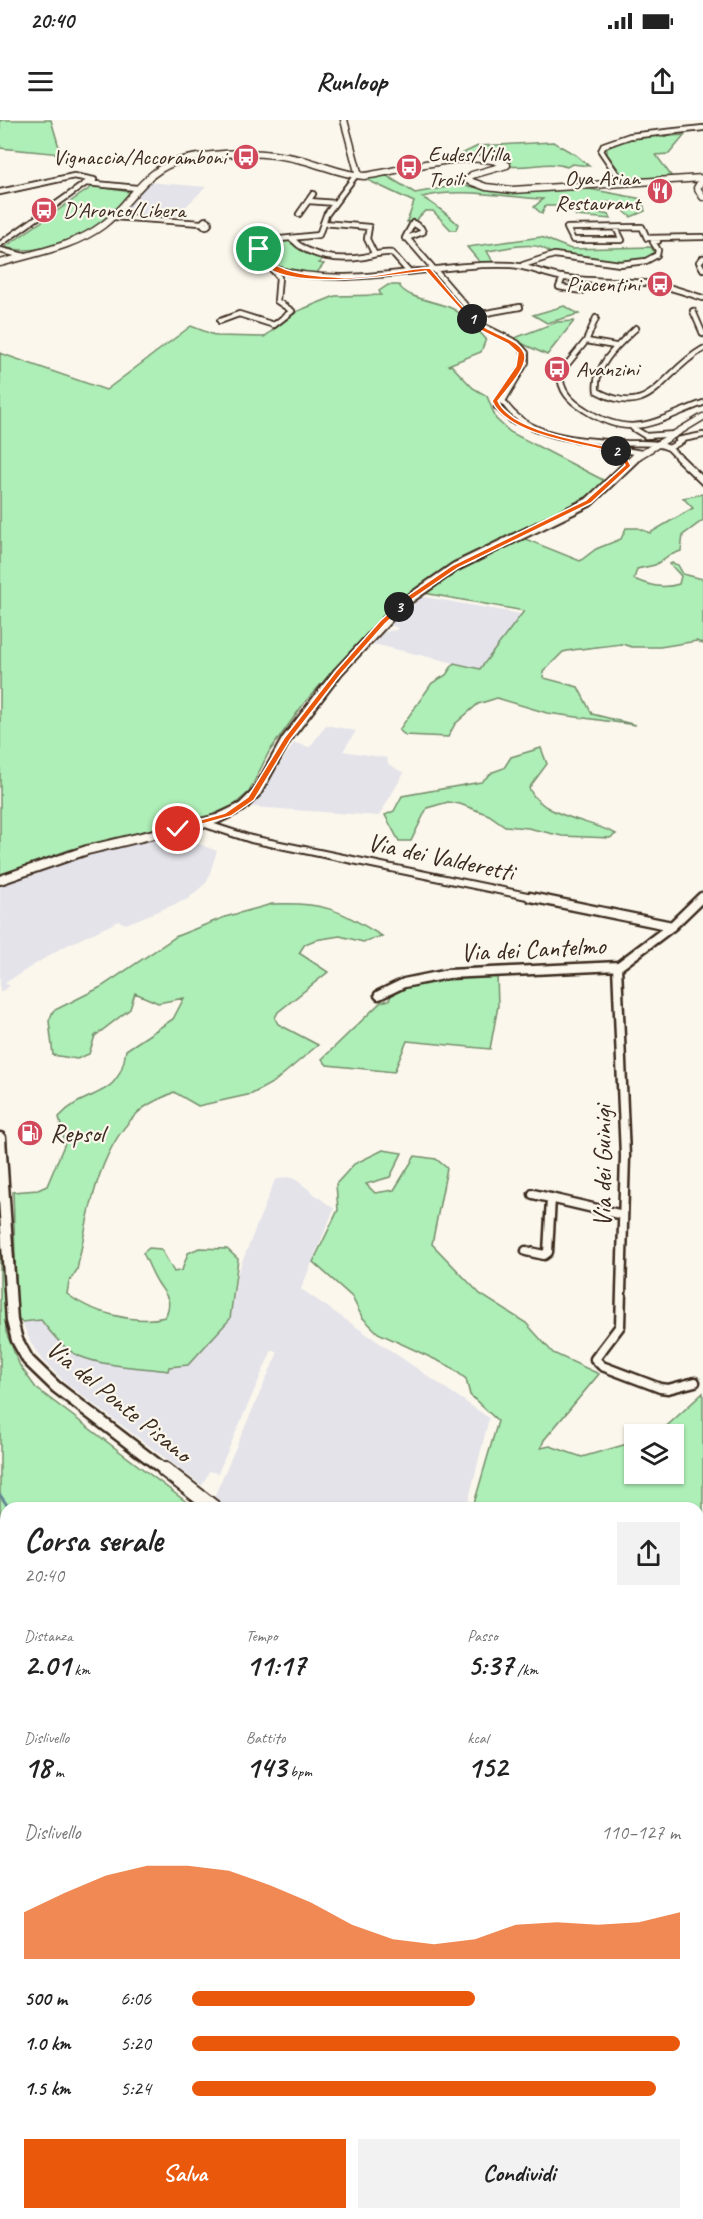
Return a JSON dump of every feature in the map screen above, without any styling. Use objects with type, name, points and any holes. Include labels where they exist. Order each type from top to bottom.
[{"type":"street","points":[[220,321],[239,314],[276,323],[292,310],[278,301],[280,278],[259,255],[260,246],[271,240],[317,236],[322,223],[355,173],[344,120]]},
{"type":"street","points":[[622,182],[601,151],[606,144],[640,135],[703,128]]},
{"type":"street","points":[[0,263],[89,234],[112,217],[137,188],[166,165],[204,158],[284,157],[340,171],[372,175],[452,161],[488,159],[507,164],[470,175],[466,178],[468,181],[490,188],[516,190],[690,177],[702,178],[697,189],[703,197]]},
{"type":"street","points":[[0,192],[74,176],[97,183],[137,188]]},
{"type":"street","points":[[0,244],[83,185],[97,183]]},
{"type":"street","points":[[299,214],[313,194]]},
{"type":"street","points":[[309,201],[335,203]]},
{"type":"street","points":[[112,217],[201,223]]},
{"type":"street","points":[[322,223],[369,227],[366,239],[374,253]]},
{"type":"street","points":[[418,231],[414,223],[406,242],[483,330],[514,345],[522,355],[519,366],[496,400]]},
{"type":"street","points":[[616,228],[622,240],[573,240],[567,228],[641,227],[647,238],[703,237]]},
{"type":"street","points":[[410,230],[418,231]]},
{"type":"street","points":[[418,231],[407,238],[430,269]]},
{"type":"street","points":[[292,239],[301,248],[326,256],[354,258],[374,253],[393,254],[408,271]]},
{"type":"street","points":[[272,268],[300,276],[339,278],[395,275],[430,269],[516,266],[533,263],[543,256],[558,255],[619,263],[644,261],[657,255],[658,250],[653,242],[658,241]]},
{"type":"street","points":[[0,250],[24,256]]},
{"type":"street","points":[[703,258],[699,262],[703,269]]},
{"type":"street","points":[[533,263],[536,270]]},
{"type":"street","points":[[516,266],[563,277],[641,282],[681,290],[703,298]]},
{"type":"street","points":[[563,277],[559,287],[582,291]]},
{"type":"street","points":[[471,315],[520,307]]},
{"type":"street","points":[[693,311],[703,334]]},
{"type":"street","points":[[471,315],[484,327],[517,343],[526,353],[526,362],[504,400],[506,408],[526,425],[591,441],[659,443],[669,448],[703,481]]},
{"type":"street","points":[[596,318],[586,341],[561,371],[560,380],[565,394],[605,423],[633,428],[646,436],[673,436],[682,441]]},
{"type":"street","points":[[636,328],[608,355],[596,388],[611,399],[629,402],[646,398],[691,355],[703,349]]},
{"type":"street","points":[[586,341],[615,346]]},
{"type":"street","points":[[496,400],[504,413],[514,416]]},
{"type":"street","points":[[496,400],[500,412],[523,426],[615,450],[641,453]]},
{"type":"street","points":[[633,428],[682,413],[702,402]]},
{"type":"street","points":[[0,880],[87,850],[202,823],[232,812],[253,796],[286,740],[338,672],[402,604],[452,569],[589,502],[641,453],[703,417]]},
{"type":"street","points":[[669,448],[682,441],[703,435]]},
{"type":"street","points":[[615,443],[632,447],[641,453]]},
{"type":"street","points":[[615,450],[622,455],[628,466]]},
{"type":"street","name":"Via dei Valderetti","points":[[202,823],[252,839],[672,927]]},
{"type":"street","name":"Via dei Cantelmo","points":[[379,995],[404,982],[439,975],[617,966],[672,927],[703,896]]},
{"type":"street","name":"Via dei Guinigi","points":[[617,966],[624,1112],[620,1326],[595,1359],[602,1366],[660,1388],[668,1389],[695,1382]]},
{"type":"street","name":"Via del Ponte Pisano","points":[[0,1138],[11,1317],[22,1351],[40,1374],[206,1502]]},
{"type":"street","points":[[533,1194],[623,1215]]},
{"type":"street","points":[[526,1251],[544,1255],[548,1252],[551,1198]]},
{"type":"shaded area","points":[[148,182],[206,187],[173,219],[120,215]]},
{"type":"shaded area","points":[[419,596],[521,614],[480,669],[373,644],[383,632],[398,628],[389,624]]},
{"type":"shaded area","points":[[326,725],[356,731],[343,751],[387,758],[388,764],[404,773],[379,816],[252,807],[294,743],[310,747]]},
{"type":"shaded area","points":[[176,835],[217,851],[207,882],[188,899],[126,924],[119,921],[61,948],[5,983],[10,986],[0,992],[0,886],[89,854]]},
{"type":"shaded area","points":[[287,1177],[295,1179],[334,1209],[301,1289],[489,1418],[468,1502],[218,1502],[213,1499],[278,1352],[272,1350],[218,1473],[209,1471],[202,1486],[67,1384],[42,1360],[31,1343],[22,1322],[40,1320],[53,1335],[110,1363],[167,1371],[169,1367],[188,1365],[230,1319],[238,1272],[275,1180]]},
{"type":"green space","points":[[0,120],[51,120],[61,154],[0,148]]},
{"type":"green space","points":[[654,135],[658,137],[685,135],[669,154],[656,155],[672,177],[625,179],[607,154],[607,148],[625,140]]},
{"type":"green space","points":[[553,142],[576,155],[589,166],[572,164],[567,167],[553,164],[516,167],[508,166],[507,162],[457,156],[478,146]]},
{"type":"green space","points":[[387,176],[415,193],[458,185],[513,192],[574,186],[642,199],[645,211],[631,217],[625,212],[629,207],[608,202],[601,206],[586,206],[585,210],[609,215],[611,219],[576,216],[572,206],[545,206],[542,214],[534,207],[543,199],[482,193],[437,194],[422,197],[458,224],[456,230],[451,230],[433,211],[425,211],[414,222],[407,222],[414,202],[361,177]]},
{"type":"green space","points":[[93,186],[130,192],[97,229],[48,247],[25,250],[5,247]]},
{"type":"green space","points":[[541,237],[571,249],[651,247],[655,253],[635,261],[621,261],[551,254],[538,246],[530,245],[487,251],[494,264],[483,266],[467,247]]},
{"type":"green space","points":[[287,240],[304,251],[323,258],[319,263],[324,264],[315,275],[274,267],[260,253],[266,244]]},
{"type":"green space","points":[[388,285],[399,285],[408,294],[455,310],[486,339],[481,352],[448,365],[451,365],[473,388],[487,396],[496,419],[510,432],[605,481],[586,497],[450,565],[390,608],[305,702],[269,752],[249,792],[233,806],[207,817],[69,850],[0,875],[0,353],[106,390],[191,326],[217,336],[264,337],[298,311],[335,296],[381,295],[379,291]]},
{"type":"green space","points":[[564,306],[579,314],[547,323],[533,315]]},
{"type":"green space","points":[[574,321],[547,355],[512,339],[557,322]]},
{"type":"green space","points":[[703,494],[703,520],[683,535],[681,551],[655,565],[637,569],[634,579],[656,586],[679,584],[681,576],[670,564],[672,563],[678,565],[683,574],[703,579],[703,644],[697,641],[660,647],[632,647],[622,644],[572,650],[563,652],[543,672],[544,678],[578,687],[592,714],[636,725],[547,713],[497,698],[478,704],[455,724],[448,737],[405,735],[399,730],[432,683],[446,675],[454,663],[480,669],[524,611],[424,593],[447,576],[523,538],[580,561],[596,549],[621,539],[626,528],[638,528],[650,533],[693,508],[683,498]]},
{"type":"green space","points":[[541,748],[547,764],[529,788],[535,798],[555,812],[616,834],[610,838],[562,836],[528,828],[505,826],[489,815],[448,802],[427,808],[411,841],[399,841],[385,815],[394,811],[402,796],[481,782],[493,772],[504,768],[511,757]]},
{"type":"green space","points":[[272,904],[305,904],[330,909],[382,936],[363,942],[340,936],[305,944],[299,953],[328,972],[278,1012],[275,1018],[278,1024],[318,1045],[274,1082],[252,1094],[198,1106],[174,1092],[152,1102],[126,1125],[104,1163],[90,1206],[77,1270],[69,1282],[67,1294],[88,1306],[114,1315],[141,1319],[165,1317],[169,1306],[168,1299],[143,1253],[149,1248],[161,1249],[174,1272],[182,1270],[188,1253],[199,1248],[227,1249],[238,1259],[230,1319],[188,1365],[169,1367],[168,1371],[111,1365],[79,1356],[63,1345],[41,1320],[22,1322],[17,1319],[13,1192],[38,1190],[47,1186],[65,1143],[59,1117],[70,1107],[109,1086],[117,1078],[126,1050],[173,1019],[184,998],[158,1003],[135,993],[130,1009],[95,1036],[89,1054],[77,1059],[53,1055],[49,1021],[53,1011],[101,987],[177,936],[225,917]]},
{"type":"green space","points":[[497,974],[498,1006],[490,1049],[407,1041],[394,1072],[327,1065],[322,1059],[381,1002],[389,1000],[393,991],[431,980]]},
{"type":"green space","points":[[383,1150],[402,1153],[390,1177],[366,1184],[375,1193],[394,1190],[415,1156],[436,1159],[447,1168],[432,1244],[480,1294],[526,1323],[553,1353],[599,1374],[544,1440],[541,1448],[550,1446],[582,1457],[624,1445],[624,1484],[684,1484],[684,1424],[669,1424],[703,1393],[703,1502],[474,1502],[498,1421],[470,1395],[466,1379],[449,1366],[378,1333],[362,1317],[352,1297],[313,1262],[338,1210],[336,1184],[354,1164]]},
{"type":"green space","points":[[0,1200],[6,1332],[20,1366],[36,1388],[186,1502],[0,1502]]},
{"type":"waterway","points":[[0,1495],[5,1502]]},
{"type":"place","name":"Vignaccia/Accoramboni","points":[[246,157]]},
{"type":"place","name":"Eudes/Villa Troili","points":[[409,167]]},
{"type":"place","name":"Oya Asian Restaurant","points":[[660,191]]},
{"type":"place","name":"D'Aronco/Libera","points":[[44,210]]},
{"type":"place","name":"Piacentini","points":[[660,284]]},
{"type":"place","name":"Avanzini","points":[[557,369]]},
{"type":"place","name":"Repsol","points":[[30,1133]]},
{"type":"route","points":[[178,829],[228,814],[251,799],[286,740],[338,672],[382,623],[408,599],[455,567],[589,502],[628,466],[622,455],[615,450],[526,428],[503,415],[495,405],[495,401],[519,366],[522,359],[521,352],[510,342],[480,327],[428,269],[367,278],[300,276],[272,268],[259,255],[259,249]]}]
